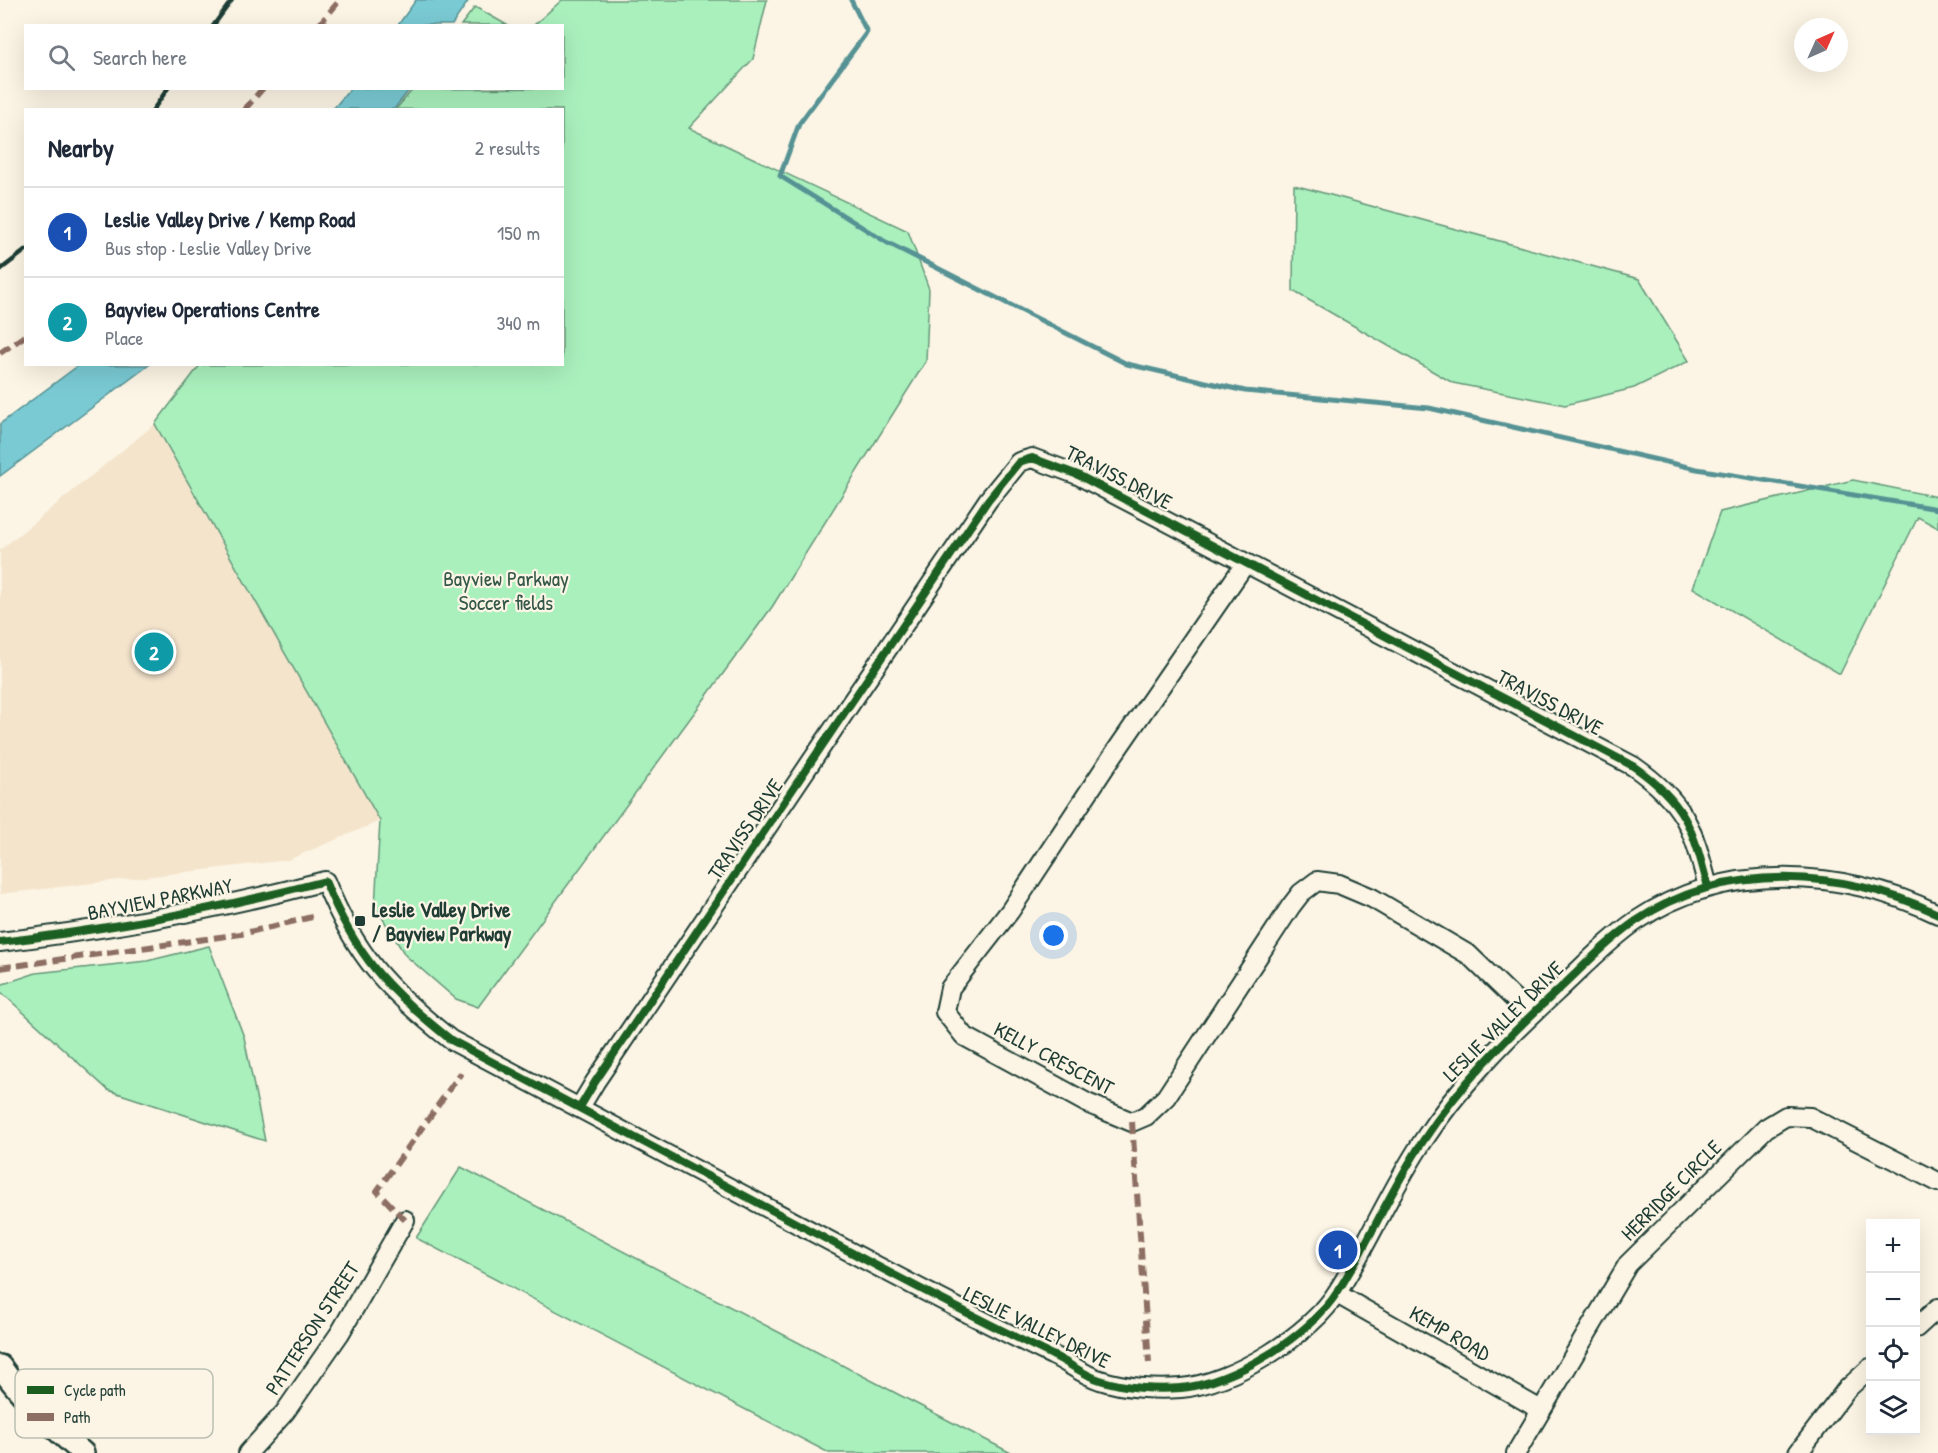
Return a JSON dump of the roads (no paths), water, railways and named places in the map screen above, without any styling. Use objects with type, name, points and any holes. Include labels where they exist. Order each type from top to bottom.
[{"type":"street","name":"TRAVISS DRIVE","points":[[580,1107],[988,500],[1019,462],[1032,458],[1060,466],[1633,766],[1656,782],[1676,802],[1693,836],[1708,887]]},
{"type":"street","name":"KELLY CRESCENT","points":[[1245,564],[1107,764],[1010,911],[950,988],[945,1000],[945,1012],[951,1022],[964,1036],[1087,1103],[1132,1122],[1146,1116],[1166,1097],[1291,906],[1309,885],[1317,881],[1339,884],[1372,898],[1469,955],[1531,1015]]},
{"type":"street","name":"LESLIE VALLEY DRIVE","points":[[325,881],[352,939],[378,976],[405,1004],[451,1040],[988,1325],[1099,1380],[1140,1387],[1184,1388],[1233,1375],[1261,1360],[1317,1317],[1337,1294],[1420,1145],[1452,1098],[1531,1015],[1636,921],[1708,887],[1761,878],[1802,877],[1881,890],[1938,914]]},
{"type":"street","name":"BAYVIEW PARKWAY","points":[[0,942],[135,924],[226,906],[325,881]]},
{"type":"street","name":"HERRIDGE CIRCLE","points":[[1516,1453],[1628,1264],[1766,1128],[1786,1116],[1810,1117],[1938,1182]]},
{"type":"street","name":"PATTERSON STREET","points":[[248,1453],[285,1412],[340,1333],[405,1220]]},
{"type":"street","name":"KEMP ROAD","points":[[1337,1294],[1541,1410]]},
{"type":"street","points":[[1917,1327],[1938,1308]]},
{"type":"street","points":[[0,1366],[15,1387]]},
{"type":"street","points":[[1798,1453],[1846,1390],[1866,1372]]},
{"type":"street","points":[[65,1438],[83,1453]]},
{"type":"water","points":[[416,0],[469,0],[453,24],[399,24]]},
{"type":"water","points":[[349,90],[409,90],[395,108],[334,108]]},
{"type":"water","points":[[78,366],[148,366],[0,476],[0,424]]},
{"type":"waterway","points":[[851,0],[867,32],[799,124],[780,176],[886,242],[1127,364],[1245,391],[1429,408],[1697,469],[1938,509]]},
{"type":"railway","points":[[214,24],[232,0]]},
{"type":"railway","points":[[154,108],[167,90]]},
{"type":"railway","points":[[0,270],[24,252]]},
{"type":"place","name":"Bayview Operations Centre","points":[[154,652]]},
{"type":"place","name":"Leslie Valley Drive / Bayview Parkway","points":[[360,921]]},
{"type":"place","name":"Leslie Valley Drive / Kemp Road","points":[[1338,1250]]},
{"type":"park label","name":"Bayview Parkway Soccer fields","points":[[506,590]]}]
